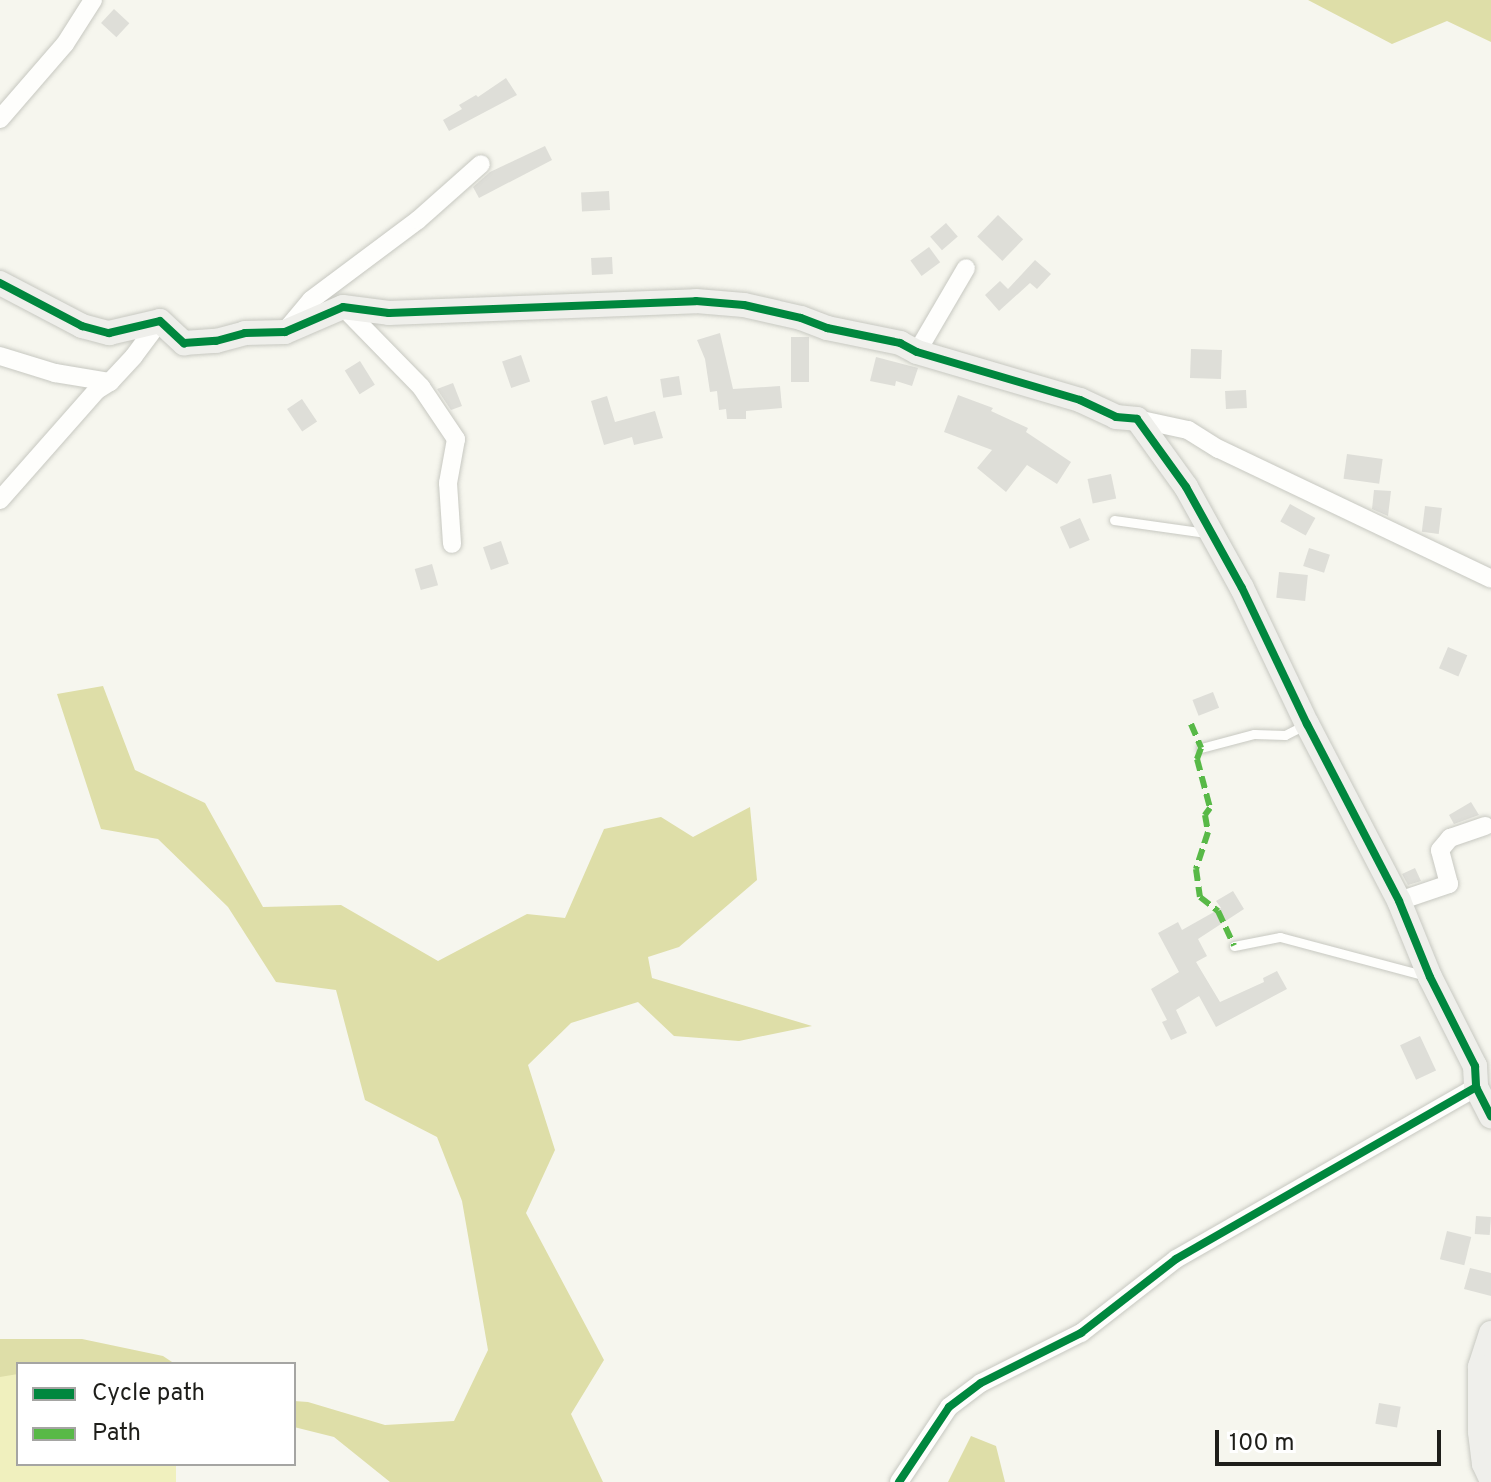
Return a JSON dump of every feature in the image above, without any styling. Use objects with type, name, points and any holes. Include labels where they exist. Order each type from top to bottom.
[{"type":"street","points":[[0,119],[65,44],[93,0]]},
{"type":"street","points":[[285,332],[311,300],[418,220],[481,164]]},
{"type":"street","points":[[917,352],[966,268]]},
{"type":"street","points":[[0,283],[70,320],[109,333],[160,321]]},
{"type":"street","points":[[160,321],[184,343],[216,341],[245,333],[285,332],[343,307],[389,313],[696,301],[765,309],[827,328],[900,343],[917,352],[1080,400],[1116,417],[1188,430],[1219,449],[1491,579]]},
{"type":"street","points":[[343,307],[421,387],[456,439],[447,494],[452,544]]},
{"type":"street","points":[[0,499],[97,390],[110,382],[160,321]]},
{"type":"street","points":[[0,356],[55,373],[110,382]]},
{"type":"street","points":[[1137,419],[1186,487],[1242,588],[1307,724],[1399,901],[1430,977],[1475,1066],[1476,1087],[1491,1116]]},
{"type":"street","points":[[1399,901],[1449,884],[1440,850],[1450,838],[1485,826]]},
{"type":"street","points":[[899,1482],[949,1407],[981,1383],[1081,1333],[1176,1259],[1476,1087]]},
{"type":"street","points":[[1484,1475],[1486,1374],[1491,1333]]},
{"type":"lane","points":[[1114,520],[1211,534]]},
{"type":"lane","points":[[1201,748],[1254,734],[1285,735],[1307,724]]},
{"type":"lane","points":[[1234,946],[1280,937],[1430,977]]},
{"type":"green space","points":[[1308,0],[1491,0],[1491,42],[1447,21],[1392,44]]},
{"type":"green space","points":[[103,686],[135,770],[205,803],[263,907],[341,905],[438,961],[527,914],[565,918],[604,829],[661,817],[693,837],[750,807],[757,880],[679,947],[648,957],[652,978],[812,1026],[739,1041],[674,1036],[638,1002],[571,1023],[528,1065],[555,1150],[526,1213],[604,1360],[571,1414],[603,1482],[390,1482],[334,1437],[296,1428],[296,1401],[385,1425],[454,1421],[488,1350],[462,1201],[437,1137],[365,1100],[336,990],[276,982],[228,907],[158,839],[101,829],[57,694]]},
{"type":"green space","points":[[0,1339],[82,1339],[163,1356],[172,1362],[16,1362],[16,1374],[0,1377]]},
{"type":"green space","points":[[5,1373],[16,1374],[16,1466],[176,1466],[176,1482],[0,1482],[0,1377]]},
{"type":"green space","points":[[971,1436],[996,1446],[1005,1482],[948,1482]]},
{"type":"building","points":[[114,9],[129,23],[116,37],[101,23]]},
{"type":"building","points":[[506,78],[517,95],[449,131],[443,120],[462,109],[459,105],[476,95],[478,97]]},
{"type":"building","points":[[545,146],[552,160],[479,198],[473,187],[490,172]]},
{"type":"building","points":[[609,191],[610,210],[582,211],[581,192]]},
{"type":"building","points":[[998,215],[1023,239],[1002,261],[977,237]]},
{"type":"building","points":[[946,223],[958,237],[942,250],[930,237]]},
{"type":"building","points":[[929,247],[940,262],[922,276],[910,261]]},
{"type":"building","points":[[612,257],[613,274],[592,275],[591,258]]},
{"type":"building","points":[[1035,260],[1051,274],[1037,289],[1030,283],[999,311],[985,295],[1000,281],[1008,289]]},
{"type":"building","points":[[720,333],[733,389],[780,386],[782,408],[746,411],[746,419],[727,419],[726,409],[719,410],[717,391],[710,392],[705,359],[697,340]]},
{"type":"building","points":[[791,337],[809,337],[809,382],[791,382]]},
{"type":"building","points":[[1191,349],[1222,350],[1221,379],[1190,378]]},
{"type":"building","points":[[521,355],[530,381],[511,388],[502,362]]},
{"type":"building","points":[[876,357],[918,368],[912,386],[896,381],[895,386],[870,381]]},
{"type":"building","points":[[360,361],[375,385],[360,394],[345,371]]},
{"type":"building","points":[[679,376],[682,395],[663,398],[660,379]]},
{"type":"building","points":[[453,383],[462,406],[451,410],[437,389]]},
{"type":"building","points":[[1246,390],[1247,408],[1226,409],[1225,391]]},
{"type":"building","points":[[958,395],[993,408],[991,411],[1028,428],[1026,432],[1071,462],[1057,484],[1027,465],[1006,492],[977,468],[992,450],[944,432]]},
{"type":"building","points":[[607,396],[615,422],[655,411],[663,438],[634,445],[632,437],[604,445],[591,401]]},
{"type":"building","points":[[302,399],[317,421],[302,431],[287,409]]},
{"type":"building","points":[[1347,454],[1383,459],[1379,484],[1344,479]]},
{"type":"building","points":[[1111,474],[1116,498],[1093,503],[1088,479]]},
{"type":"building","points":[[1374,490],[1391,491],[1388,516],[1372,509]]},
{"type":"building","points":[[1290,504],[1315,518],[1306,536],[1280,521]]},
{"type":"building","points":[[1425,506],[1442,508],[1439,534],[1422,532]]},
{"type":"building","points":[[1080,518],[1090,540],[1070,549],[1060,527]]},
{"type":"building","points":[[501,541],[509,564],[491,570],[483,547]]},
{"type":"building","points":[[1309,548],[1330,555],[1324,573],[1303,566]]},
{"type":"building","points":[[432,564],[438,585],[421,590],[415,569]]},
{"type":"building","points":[[1279,572],[1308,575],[1305,601],[1276,598]]},
{"type":"building","points":[[1448,647],[1467,655],[1458,676],[1439,668]]},
{"type":"building","points":[[1213,692],[1219,708],[1199,716],[1192,700]]},
{"type":"building","points":[[1471,802],[1479,815],[1454,824],[1449,815]]},
{"type":"building","points":[[1415,868],[1421,881],[1408,885],[1402,874]]},
{"type":"building","points":[[1233,891],[1244,909],[1198,939],[1207,956],[1196,962],[1220,1002],[1264,982],[1263,978],[1277,971],[1287,989],[1216,1027],[1199,996],[1176,1010],[1187,1033],[1171,1040],[1162,1022],[1167,1020],[1151,989],[1179,972],[1158,933],[1178,922],[1182,930],[1221,908],[1216,901]]},
{"type":"building","points":[[1420,1036],[1436,1070],[1416,1080],[1400,1045]]},
{"type":"building","points":[[1476,1216],[1491,1217],[1490,1235],[1475,1234]]},
{"type":"building","points":[[1447,1231],[1471,1237],[1464,1265],[1440,1259]]},
{"type":"building","points":[[1470,1268],[1491,1273],[1491,1296],[1464,1289]]},
{"type":"building","points":[[1379,1403],[1401,1407],[1397,1428],[1375,1424]]},
{"type":"marked path","points":[[1191,724],[1201,748],[1197,759],[1210,808],[1205,815],[1208,832],[1196,869],[1200,897],[1218,911],[1234,946]]},
{"type":"cycle path","points":[[0,283],[82,326],[109,333],[160,321],[184,343],[216,341],[245,333],[285,332],[343,307],[389,313],[696,301],[744,305],[801,318],[827,328],[900,343],[917,352],[1080,400],[1116,417],[1137,419],[1186,487],[1242,588],[1307,724],[1399,901],[1430,977],[1475,1066],[1476,1087],[1491,1116]]},
{"type":"cycle path","points":[[899,1482],[949,1407],[981,1383],[1081,1333],[1176,1259],[1476,1087]]}]
